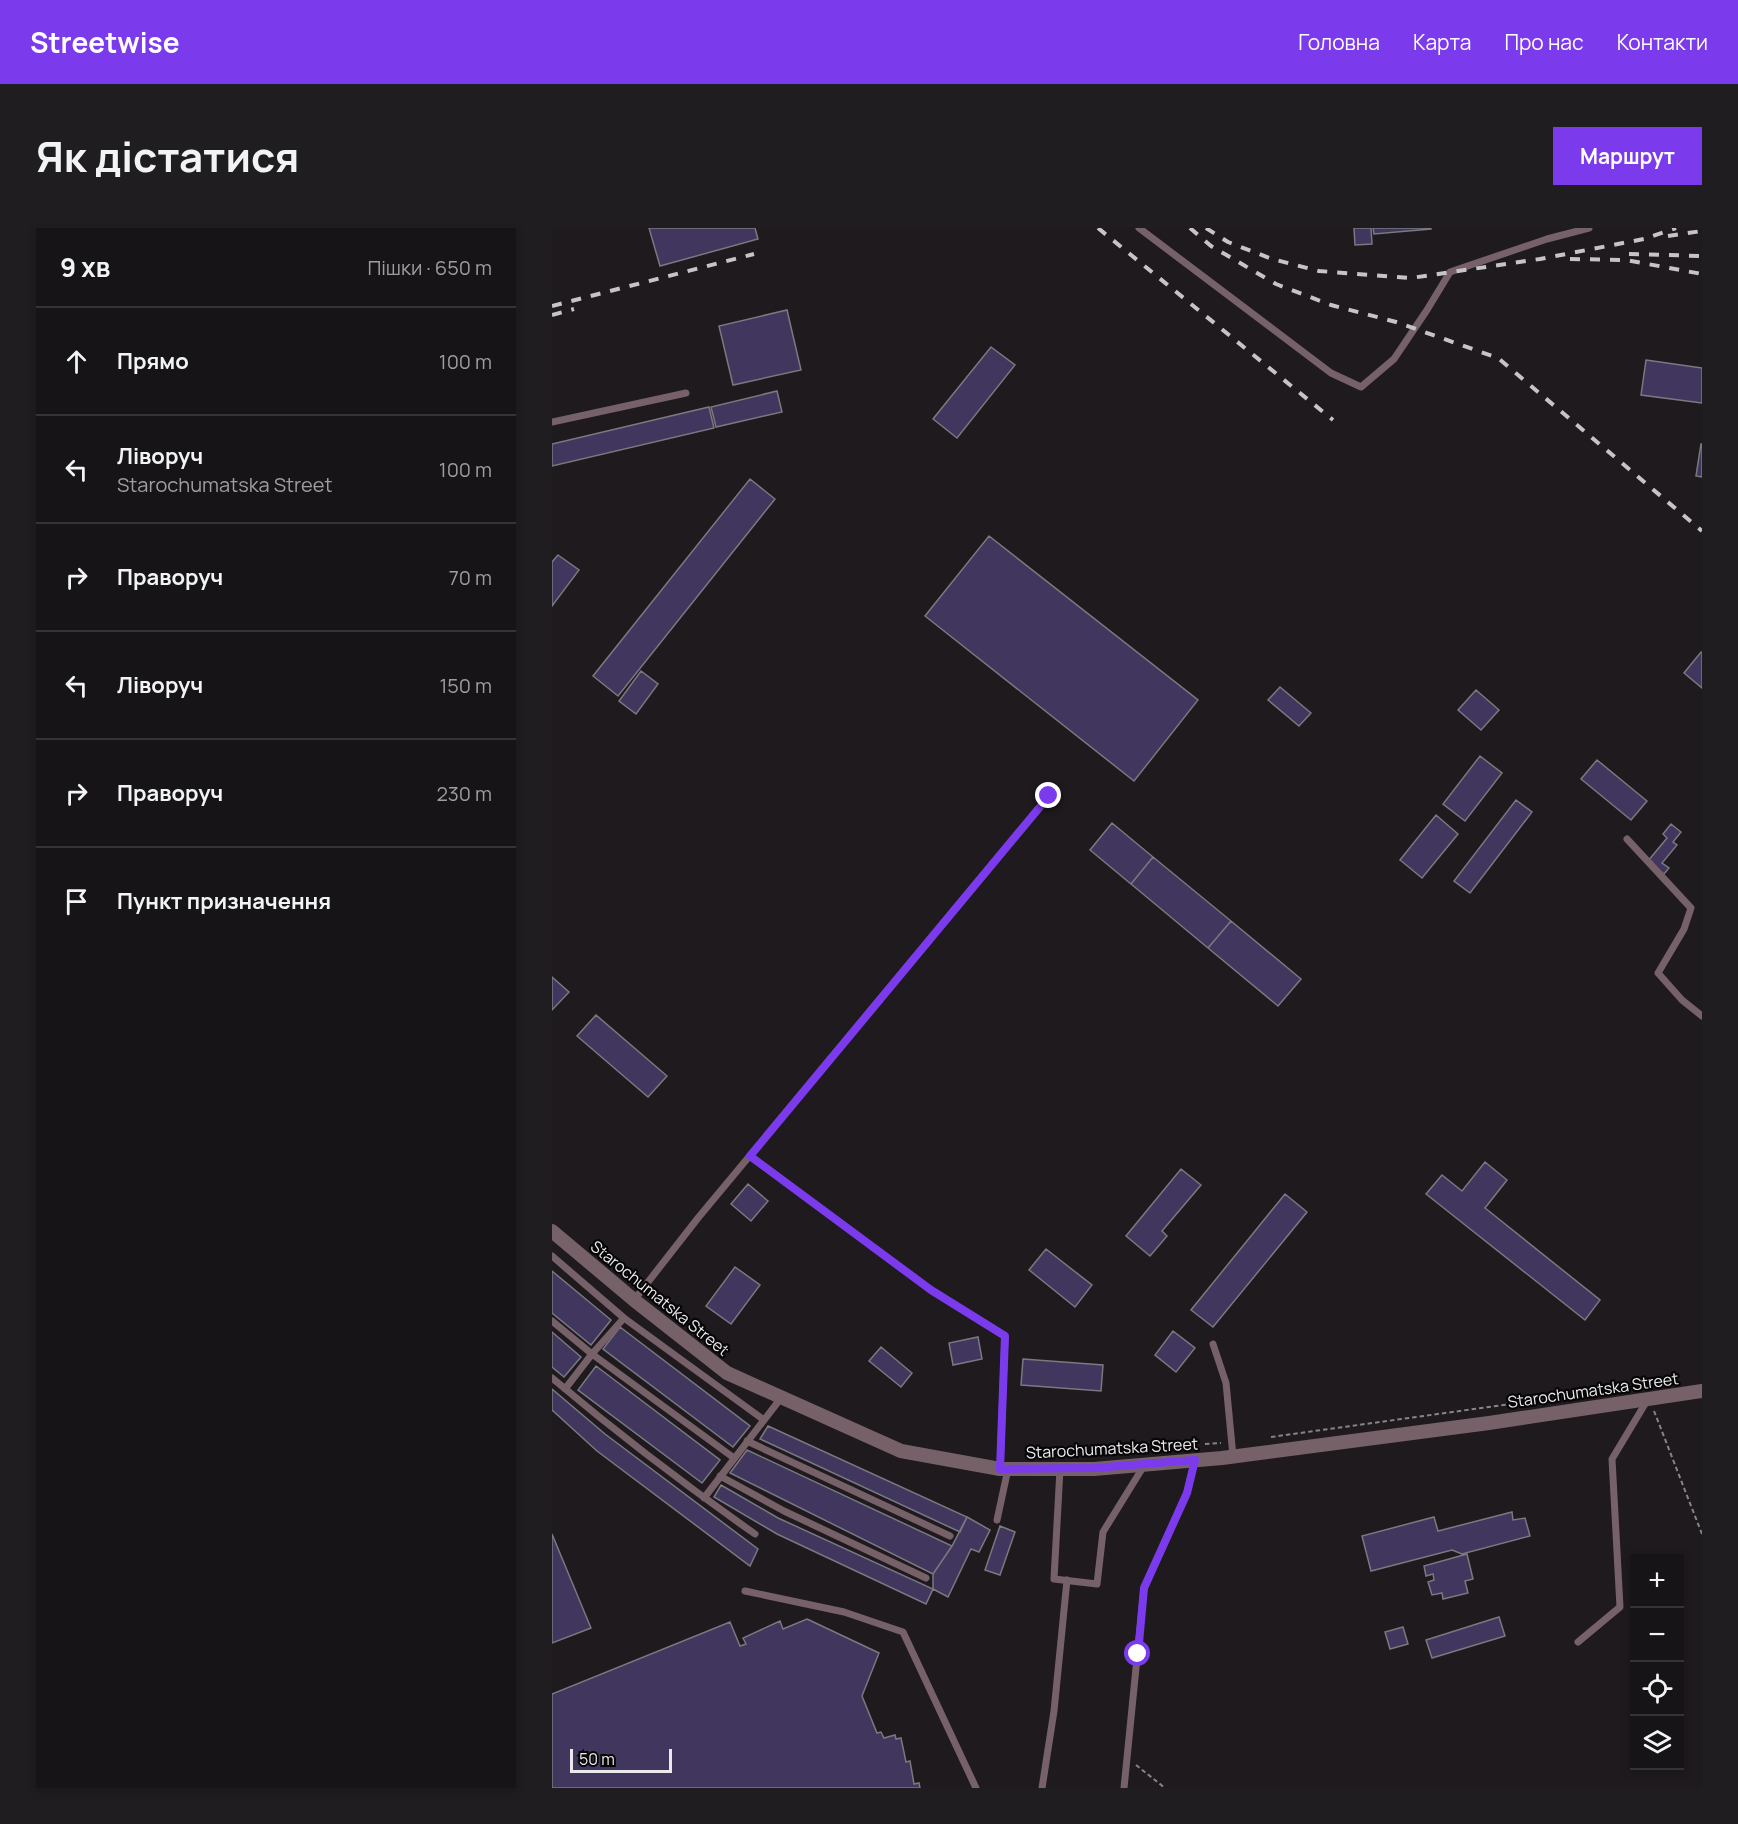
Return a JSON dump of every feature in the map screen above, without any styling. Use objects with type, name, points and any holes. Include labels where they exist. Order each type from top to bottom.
[{"type":"street","name":"Starochumatska Street","points":[[552,1231],[634,1300],[727,1373],[901,1452],[1004,1469],[1094,1468],[1233,1456],[1702,1391]]},
{"type":"lane","points":[[1139,228],[1331,373],[1361,387],[1394,359],[1450,272],[1546,239],[1589,228]]},
{"type":"lane","points":[[552,422],[686,393]]},
{"type":"lane","points":[[634,1300],[698,1218],[1049,796]]},
{"type":"lane","points":[[1627,839],[1690,908],[1684,929],[1658,973],[1682,1000],[1702,1016]]},
{"type":"lane","points":[[750,1156],[931,1290],[1005,1336],[1004,1469],[998,1520]]},
{"type":"lane","points":[[552,1256],[624,1318],[764,1420]]},
{"type":"lane","points":[[565,1389],[624,1318]]},
{"type":"lane","points":[[552,1320],[592,1354],[734,1458]]},
{"type":"lane","points":[[1213,1344],[1226,1383],[1233,1456]]},
{"type":"lane","points":[[552,1378],[577,1401],[755,1534]]},
{"type":"lane","points":[[704,1498],[782,1398]]},
{"type":"lane","points":[[1578,1642],[1620,1607],[1612,1459],[1648,1398]]},
{"type":"lane","points":[[747,1441],[950,1536]]},
{"type":"lane","points":[[1124,1788],[1144,1588],[1187,1493],[1195,1460]]},
{"type":"lane","points":[[1060,1469],[1054,1579],[1097,1584],[1103,1532],[1145,1464]]},
{"type":"lane","points":[[720,1476],[784,1511],[926,1578]]},
{"type":"lane","points":[[1042,1788],[1054,1711],[1067,1580]]},
{"type":"lane","points":[[745,1591],[844,1612],[903,1632],[976,1788]]},
{"type":"path","points":[[1268,1437],[1561,1397]]},
{"type":"path","points":[[1648,1398],[1702,1534]]},
{"type":"path","points":[[1200,1445],[1233,1442]]},
{"type":"path","points":[[1127,1757],[1165,1788]]},
{"type":"building","points":[[649,228],[755,228],[758,239],[660,266]]},
{"type":"building","points":[[1354,228],[1371,228],[1372,244],[1355,245]]},
{"type":"building","points":[[1373,228],[1431,228],[1431,229],[1374,234]]},
{"type":"building","points":[[787,310],[801,370],[733,385],[719,326]]},
{"type":"building","points":[[991,347],[1015,365],[957,438],[933,419]]},
{"type":"building","points":[[1646,360],[1702,368],[1702,403],[1641,395]]},
{"type":"building","points":[[777,391],[782,412],[716,427],[711,407]]},
{"type":"building","points":[[709,407],[714,428],[552,466],[552,444]]},
{"type":"building","points":[[1702,444],[1702,477],[1696,476]]},
{"type":"building","points":[[750,479],[775,499],[618,696],[593,676]]},
{"type":"building","points":[[989,536],[1198,700],[1134,781],[925,616]]},
{"type":"building","points":[[558,555],[579,570],[552,606],[552,562]]},
{"type":"building","points":[[1702,653],[1702,688],[1684,673]]},
{"type":"building","points":[[641,671],[658,684],[636,714],[619,701]]},
{"type":"building","points":[[1280,687],[1311,713],[1299,726],[1268,700]]},
{"type":"building","points":[[1476,690],[1499,710],[1481,730],[1458,710]]},
{"type":"building","points":[[1480,756],[1502,773],[1465,821],[1443,804]]},
{"type":"building","points":[[1597,760],[1647,801],[1631,820],[1581,779]]},
{"type":"building","points":[[1516,800],[1532,812],[1470,893],[1454,881]]},
{"type":"building","points":[[1436,815],[1458,834],[1422,878],[1400,860]]},
{"type":"building","points":[[1112,823],[1153,857],[1131,884],[1090,850]]},
{"type":"building","points":[[1671,824],[1681,832],[1673,842],[1677,845],[1662,863],[1669,868],[1664,874],[1648,861],[1667,838],[1663,834]]},
{"type":"building","points":[[1153,857],[1231,921],[1208,948],[1131,884]]},
{"type":"building","points":[[1231,921],[1301,979],[1278,1006],[1208,948]]},
{"type":"building","points":[[552,977],[569,992],[552,1010]]},
{"type":"building","points":[[596,1015],[667,1076],[648,1097],[577,1036]]},
{"type":"building","points":[[1485,1162],[1507,1180],[1485,1208],[1600,1300],[1585,1320],[1426,1194],[1442,1175],[1462,1191]]},
{"type":"building","points":[[1181,1169],[1201,1185],[1162,1231],[1167,1236],[1150,1256],[1126,1236]]},
{"type":"building","points":[[748,1184],[768,1201],[751,1221],[731,1204]]},
{"type":"building","points":[[1285,1194],[1307,1212],[1213,1327],[1191,1310]]},
{"type":"building","points":[[1046,1249],[1092,1285],[1075,1307],[1029,1270]]},
{"type":"building","points":[[735,1267],[760,1285],[731,1324],[706,1306]]},
{"type":"building","points":[[552,1271],[611,1320],[591,1345],[552,1313]]},
{"type":"building","points":[[620,1327],[750,1426],[733,1447],[603,1349]]},
{"type":"building","points":[[1173,1331],[1195,1348],[1176,1372],[1155,1355]]},
{"type":"building","points":[[552,1332],[581,1357],[564,1377],[552,1367]]},
{"type":"building","points":[[978,1337],[982,1359],[953,1365],[949,1343]]},
{"type":"building","points":[[881,1347],[912,1373],[901,1387],[869,1361]]},
{"type":"building","points":[[1023,1359],[1103,1365],[1101,1391],[1021,1385]]},
{"type":"building","points":[[596,1366],[720,1460],[702,1483],[578,1390]]},
{"type":"building","points":[[552,1389],[605,1434],[758,1549],[750,1566],[597,1451],[552,1410]]},
{"type":"building","points":[[768,1426],[967,1517],[960,1532],[760,1439]]},
{"type":"building","points":[[747,1450],[952,1546],[933,1574],[730,1473]]},
{"type":"building","points":[[721,1485],[778,1518],[933,1589],[926,1604],[777,1534],[714,1497]]},
{"type":"building","points":[[1512,1512],[1513,1520],[1525,1518],[1530,1536],[1462,1554],[1452,1550],[1371,1571],[1362,1536],[1434,1517],[1438,1531]]},
{"type":"building","points":[[967,1517],[990,1530],[979,1552],[971,1549],[948,1597],[933,1589],[933,1574],[952,1546]]},
{"type":"building","points":[[1000,1526],[1015,1532],[1000,1575],[985,1570]]},
{"type":"building","points":[[552,1534],[591,1628],[552,1643]]},
{"type":"building","points":[[1467,1554],[1473,1579],[1465,1581],[1468,1593],[1443,1599],[1442,1593],[1432,1595],[1428,1582],[1434,1580],[1433,1574],[1426,1576],[1424,1566]]},
{"type":"building","points":[[1499,1617],[1505,1636],[1432,1658],[1426,1640]]},
{"type":"building","points":[[807,1619],[879,1653],[862,1696],[877,1733],[881,1732],[884,1738],[895,1735],[896,1739],[901,1738],[906,1762],[910,1761],[914,1784],[919,1783],[920,1788],[552,1788],[552,1694],[730,1622],[740,1646],[746,1644],[743,1638],[780,1621],[783,1629]]},
{"type":"building","points":[[1403,1627],[1408,1644],[1390,1649],[1385,1632]]},
{"type":"railway","points":[[1098,228],[1333,420]]},
{"type":"railway","points":[[1190,228],[1211,246],[1276,284],[1331,305],[1396,322],[1498,358],[1702,531]]},
{"type":"railway","points":[[1206,228],[1228,242],[1272,259],[1319,271],[1411,278],[1540,259],[1644,239],[1676,228]]},
{"type":"railway","points":[[1668,236],[1702,231]]},
{"type":"railway","points":[[552,306],[754,254]]},
{"type":"railway","points":[[1629,254],[1702,256]]},
{"type":"railway","points":[[1570,259],[1626,260],[1702,274]]},
{"type":"railway","points":[[552,315],[574,309]]},
{"type":"route","points":[[1049,796],[750,1156],[931,1290],[1005,1336],[1000,1469],[1094,1468],[1195,1460],[1187,1493],[1144,1588],[1138,1654]]}]
